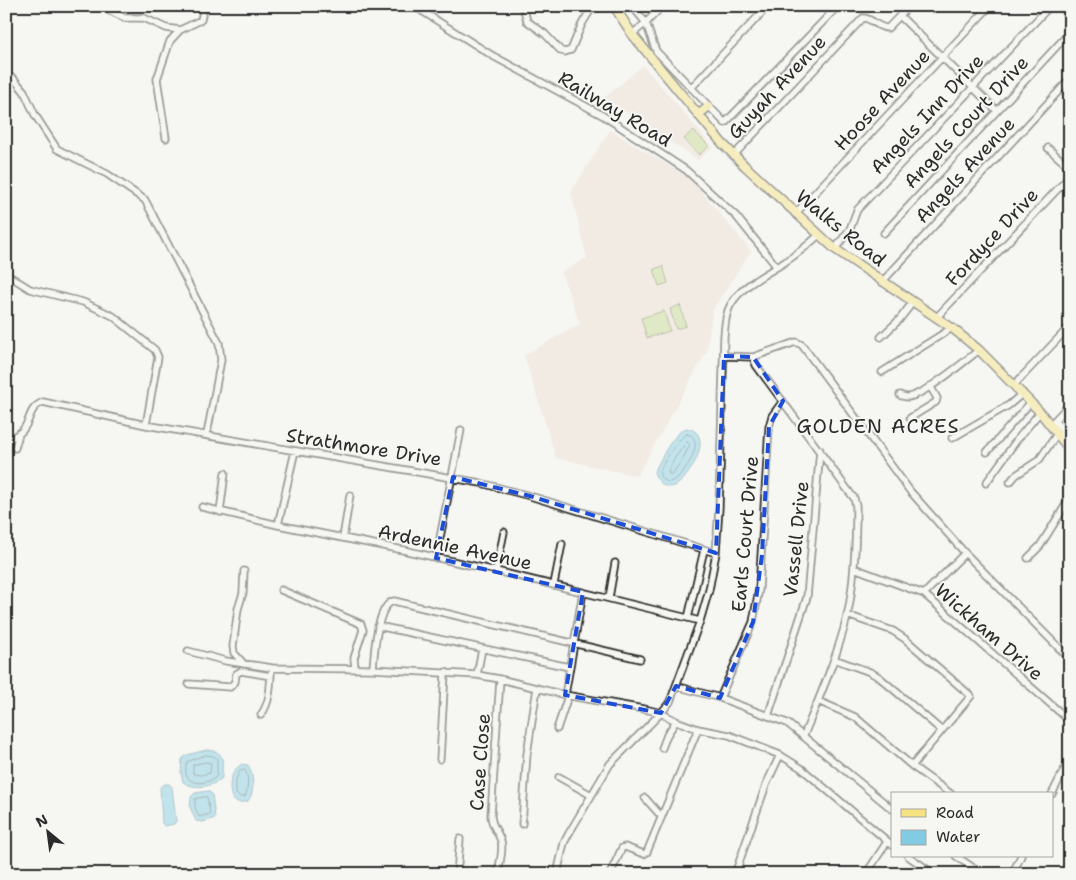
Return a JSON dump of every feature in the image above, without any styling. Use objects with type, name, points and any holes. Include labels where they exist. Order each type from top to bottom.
[{"type":"main road","name":"Walks Road","points":[[614,6],[632,34],[698,115],[734,155],[795,214],[835,249],[952,328],[979,350],[1052,423],[1057,434],[1070,450]]},
{"type":"main road","points":[[698,115],[708,107]]},
{"type":"street","points":[[109,6],[110,12],[125,18],[144,18],[166,28],[180,30]]},
{"type":"street","points":[[166,138],[157,79],[170,41],[180,30],[201,20],[204,6]]},
{"type":"street","name":"Railway Road","points":[[414,6],[493,56],[602,115],[686,170],[736,216],[777,267]]},
{"type":"street","points":[[523,6],[528,21],[545,34],[561,52],[571,50],[582,24],[593,6]]},
{"type":"street","points":[[632,6],[646,23],[656,51],[725,123],[838,6]]},
{"type":"street","points":[[632,34],[646,23],[662,6]]},
{"type":"street","points":[[692,88],[768,6]]},
{"type":"street","name":"Hoose Avenue","points":[[795,214],[990,6]]},
{"type":"street","name":"Angels Inn Drive","points":[[835,249],[850,229],[857,210],[1050,6]]},
{"type":"street","points":[[906,7],[900,16],[997,111]]},
{"type":"street","name":"Guyah Avenue","points":[[734,155],[863,18],[867,18],[883,28],[888,28],[900,16]]},
{"type":"street","name":"Angels Court Drive","points":[[884,233],[1070,32]]},
{"type":"street","points":[[13,78],[24,90],[35,115],[57,149],[107,174],[145,200],[221,351],[207,434]]},
{"type":"street","name":"Angels Avenue","points":[[882,282],[1070,79]]},
{"type":"street","points":[[1048,148],[1070,168]]},
{"type":"street","name":"Fordyce Drive","points":[[936,318],[1070,176]]},
{"type":"street","points":[[556,874],[564,843],[590,795],[610,764],[670,702],[700,621],[709,590],[716,553],[724,328],[730,306],[752,284],[819,235]]},
{"type":"street","points":[[6,274],[30,289],[83,302],[113,316],[155,350],[158,357],[146,424]]},
{"type":"street","points":[[881,337],[899,320],[913,302]]},
{"type":"street","points":[[1015,384],[1070,326]]},
{"type":"street","points":[[882,372],[952,328]]},
{"type":"street","points":[[724,356],[753,357],[796,342],[802,345],[910,491],[965,554],[1070,659]]},
{"type":"street","points":[[900,395],[909,397],[930,386],[960,366],[979,350]]},
{"type":"street","points":[[753,357],[756,365],[854,498],[856,525],[854,568],[847,615],[834,659],[804,735]]},
{"type":"street","points":[[910,418],[936,402],[937,398],[930,386]]},
{"type":"street","points":[[952,438],[1009,406],[1024,394]]},
{"type":"street","name":"Earls Court Drive","points":[[720,698],[753,622],[759,589],[762,555],[769,427],[772,416],[783,401]]},
{"type":"street","name":"Strathmore Drive","points":[[15,448],[19,434],[24,430],[32,410],[36,405],[43,402],[146,424],[453,477],[530,496],[716,553]]},
{"type":"street","points":[[987,452],[1031,402]]},
{"type":"street","points":[[1070,404],[1052,423],[1070,436]]},
{"type":"street","points":[[986,483],[1016,441],[1040,412]]},
{"type":"street","points":[[436,558],[453,477],[460,430]]},
{"type":"street","points":[[8,440],[19,434]]},
{"type":"street","points":[[1010,482],[1016,475],[1039,460],[1057,434]]},
{"type":"street","name":"Vassell Drive","points":[[768,716],[807,597],[820,450]]},
{"type":"street","points":[[278,525],[295,451]]},
{"type":"street","points":[[220,512],[225,473]]},
{"type":"street","points":[[343,538],[350,495]]},
{"type":"street","points":[[1028,558],[1040,546],[1070,498]]},
{"type":"street","name":"Ardennie Avenue","points":[[202,507],[554,584],[700,621]]},
{"type":"street","points":[[496,571],[504,532]]},
{"type":"street","points":[[554,584],[562,544]]},
{"type":"street","points":[[688,618],[704,550]]},
{"type":"street","points":[[924,594],[965,554]]},
{"type":"street","points":[[609,598],[615,563]]},
{"type":"street","name":"Wickham Drive","points":[[854,568],[924,594],[1070,721]]},
{"type":"street","points":[[244,571],[243,593],[238,609],[233,646],[234,653],[244,664]]},
{"type":"street","points":[[280,590],[361,624],[363,630],[355,652],[355,668]]},
{"type":"street","points":[[557,729],[566,696],[569,667],[583,592]]},
{"type":"street","points":[[373,668],[378,626],[385,606],[389,602],[640,659]]},
{"type":"street","points":[[847,615],[893,631],[971,696],[912,766]]},
{"type":"street","points":[[378,626],[569,667]]},
{"type":"street","points":[[477,674],[482,649]]},
{"type":"street","points":[[188,651],[244,664],[272,668],[373,668],[477,674],[566,696],[661,713],[698,729],[729,736],[780,755],[801,768],[890,844],[866,874]]},
{"type":"street","points":[[834,659],[879,677],[941,730]]},
{"type":"street","points":[[261,715],[270,697],[272,668]]},
{"type":"street","points":[[189,684],[230,687],[235,682],[236,674],[241,671],[271,676]]},
{"type":"street","points":[[440,759],[446,672]]},
{"type":"street","name":"Case Close","points":[[498,874],[502,845],[494,829],[491,815],[500,679]]},
{"type":"street","points":[[676,686],[720,698],[787,723],[891,808]]},
{"type":"street","points":[[522,824],[527,754],[537,688]]},
{"type":"street","points":[[818,701],[854,717],[912,766],[948,792]]},
{"type":"street","points":[[662,748],[667,735],[676,721]]},
{"type":"street","points":[[610,874],[622,848],[625,847],[644,854],[647,852],[660,816],[698,729]]},
{"type":"street","points":[[735,874],[766,784],[780,755]]},
{"type":"street","points":[[1053,792],[1070,758]]},
{"type":"street","points":[[559,777],[590,795]]},
{"type":"street","points":[[645,798],[660,816]]},
{"type":"street","points":[[457,874],[460,839]]},
{"type":"street","points":[[911,858],[934,874]]},
{"type":"street","points":[[959,858],[982,874]]},
{"type":"street","points":[[1012,874],[1020,858]]},
{"type":"highlighted area","points":[[724,356],[753,357],[783,401],[769,427],[762,555],[753,622],[720,698],[676,686],[661,713],[565,695],[583,592],[436,558],[453,477],[530,496],[716,553]]},
{"type":"shaded area","points":[[643,65],[713,147],[698,160],[604,98]]},
{"type":"shaded area","points":[[610,130],[691,179],[751,251],[712,311],[707,351],[637,476],[556,458],[524,355],[580,324],[561,272],[587,258],[571,192]]},
{"type":"green space","points":[[693,130],[709,146],[699,155],[684,139]]},
{"type":"green space","points":[[663,266],[668,283],[659,286],[654,269]]},
{"type":"green space","points":[[680,305],[686,326],[676,329],[670,309]]},
{"type":"green space","points":[[664,311],[670,331],[647,338],[641,318]]},
{"type":"water","points":[[686,428],[695,431],[699,437],[698,454],[689,472],[678,484],[670,487],[663,485],[657,479],[654,472],[671,441]]},
{"type":"water","points":[[206,750],[217,752],[222,758],[222,778],[214,784],[198,787],[183,782],[181,773],[182,759],[187,755]]},
{"type":"water","points":[[242,764],[248,765],[250,769],[253,788],[248,801],[240,803],[233,800],[230,785],[232,775]]},
{"type":"water","points":[[169,784],[172,787],[176,821],[174,824],[164,826],[162,823],[160,787]]},
{"type":"water","points":[[208,791],[212,794],[215,818],[203,822],[196,821],[190,807],[191,797],[195,793]]},
{"type":"district","name":"GOLDEN ACRES","points":[[878,426]]}]
